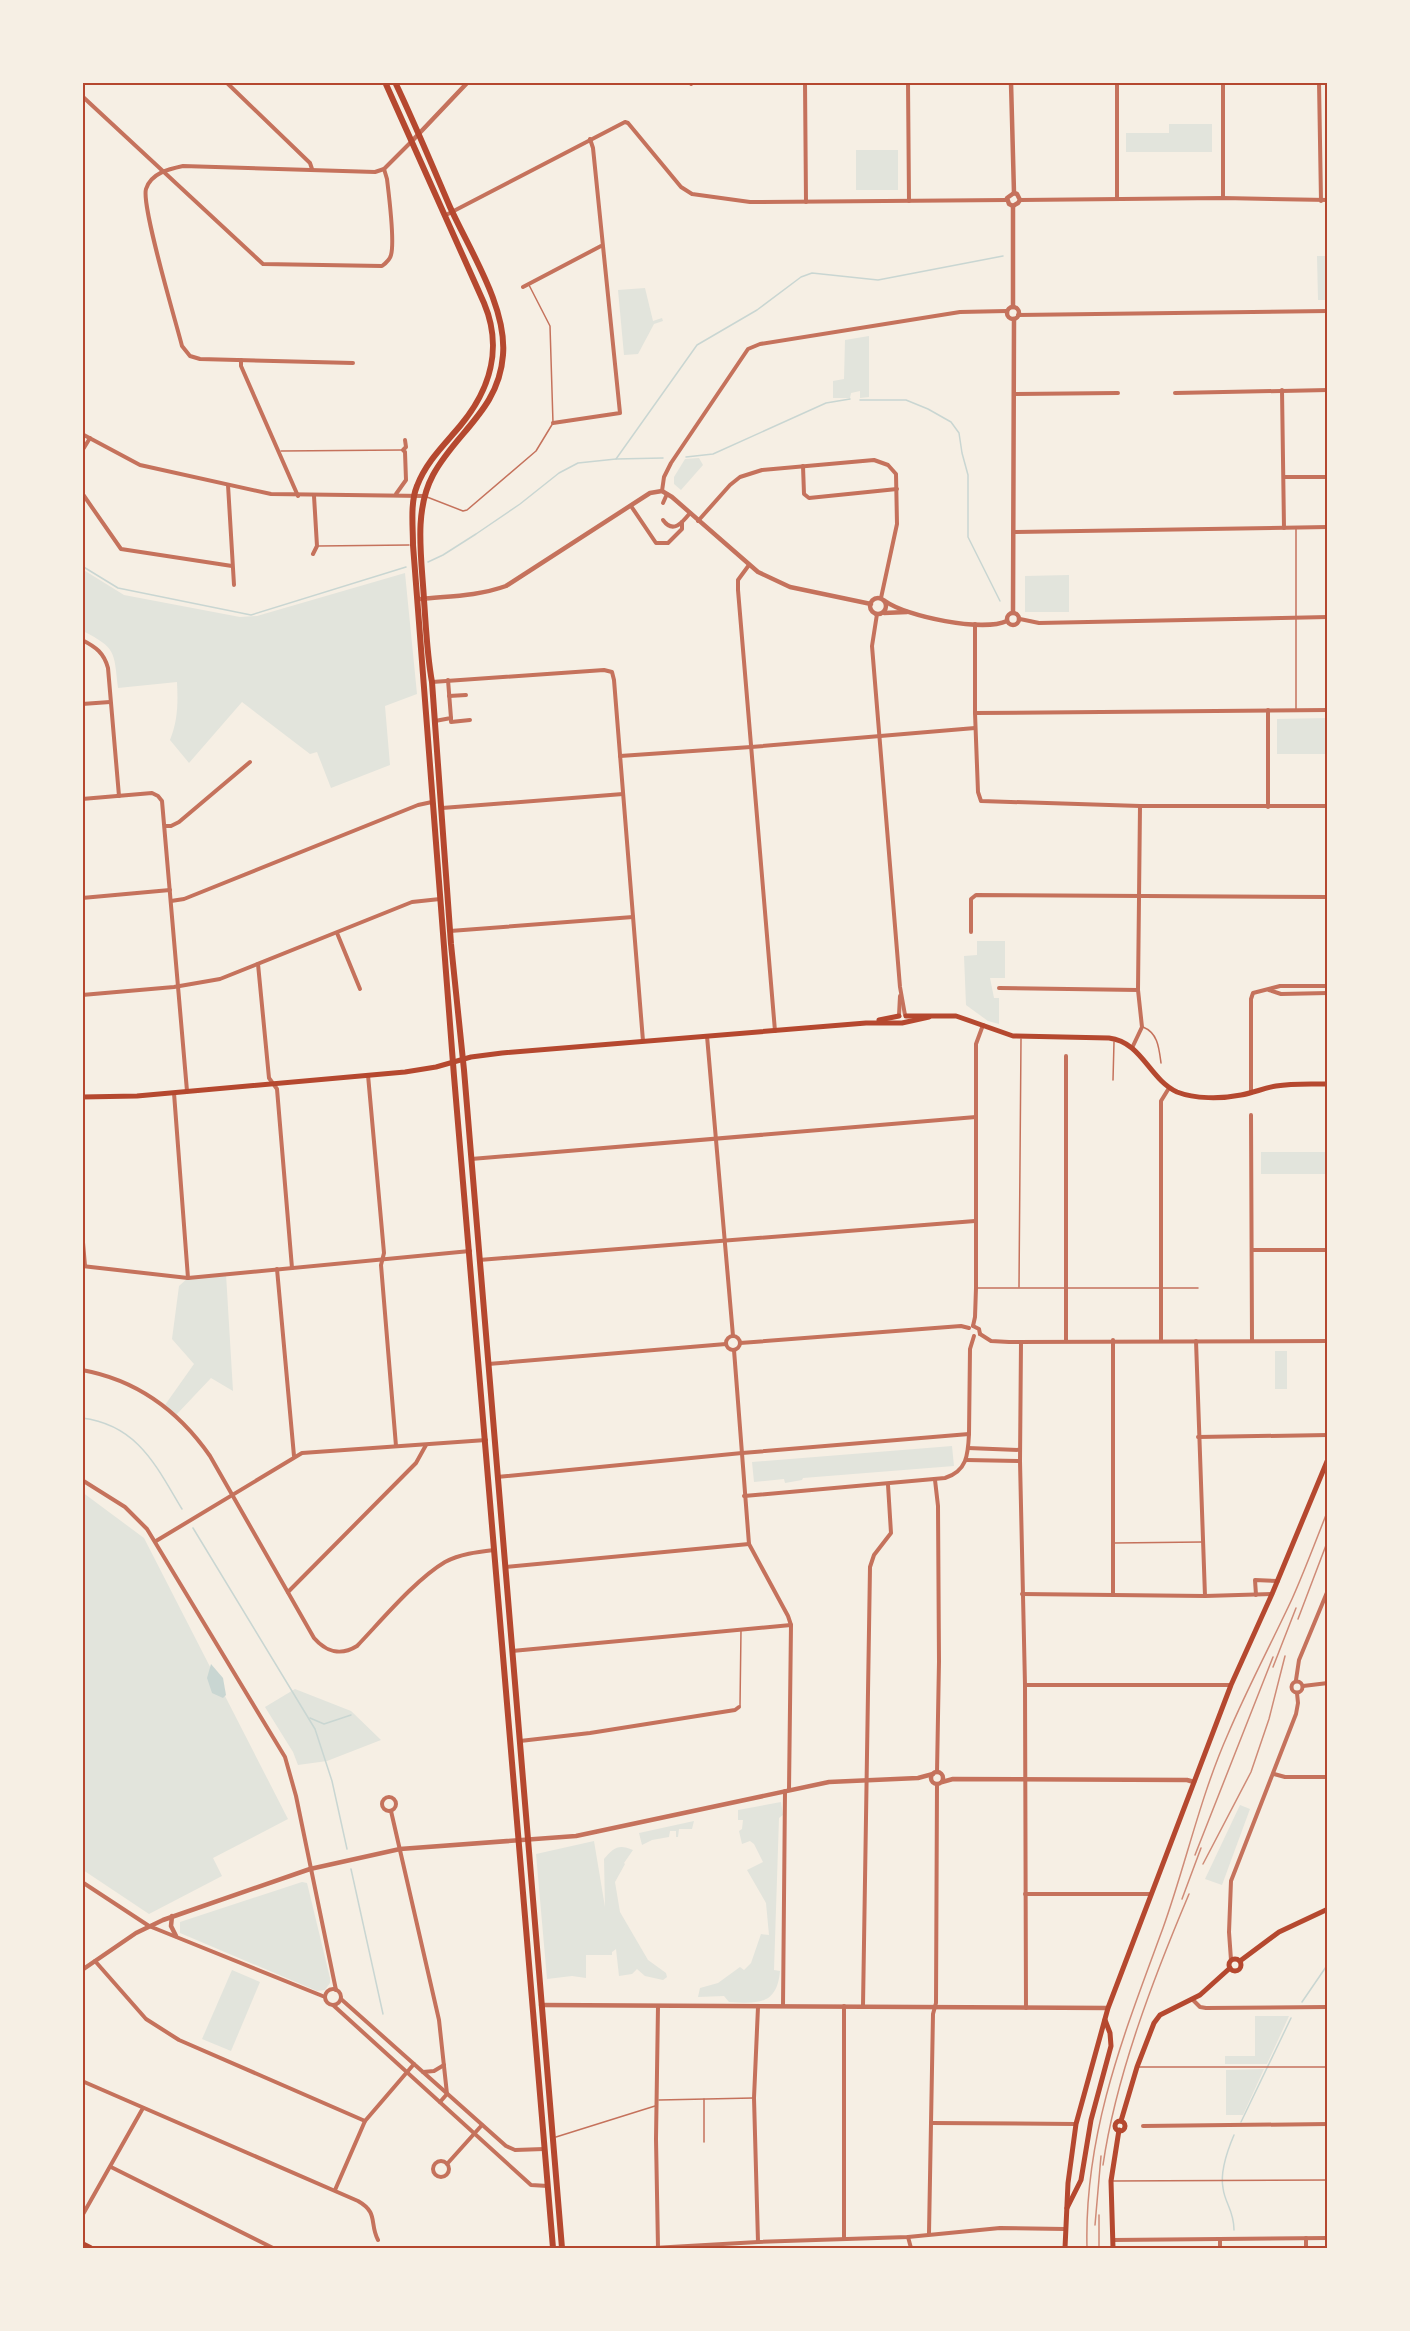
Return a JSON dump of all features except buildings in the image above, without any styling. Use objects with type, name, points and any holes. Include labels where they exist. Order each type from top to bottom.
[{"type":"main road","points":[[385,82],[488,313],[494,341],[493,363],[486,388],[420,479],[414,495],[413,545],[453,1062],[554,2248]]},
{"type":"main road","points":[[395,82],[493,299],[500,323],[503,356],[497,383],[487,405],[441,463],[424,496],[421,529],[424,599],[450,931],[463,1059],[562,2248]]},
{"type":"main road","points":[[82,1096],[174,1093],[425,1070],[463,1059],[502,1053],[775,1031],[902,1018],[956,1016],[1005,1034],[1021,1037],[1114,1039],[1132,1048],[1169,1088],[1195,1096],[1230,1097],[1279,1085],[1328,1084]]},
{"type":"main road","points":[[1065,2248],[1068,2183],[1077,2124],[1108,2008],[1231,1685],[1278,1581],[1328,1459]]},
{"type":"main road","points":[[1240,1961],[1279,1932],[1328,1909]]},
{"type":"main road","points":[[1113,2248],[1111,2181],[1117,2125],[1154,2023],[1160,2015],[1212,1985],[1230,1968],[1231,1960],[1240,1961]]},
{"type":"main road","points":[[1230,1968],[1238,1970],[1241,1965],[1240,1961]]},
{"type":"main road","points":[[1066,2210],[1080,2184],[1111,2046],[1110,2033],[1105,2020]]},
{"type":"main road","points":[[1068,2183],[1077,2183],[1082,2175]]},
{"type":"main road","points":[[82,2244],[90,2248]]},
{"type":"street","points":[[226,82],[310,163],[312,169]]},
{"type":"street","points":[[353,363],[196,358],[187,354],[182,346],[145,199],[149,183],[164,171],[183,166],[375,172],[384,169],[468,82]]},
{"type":"street","points":[[805,82],[806,202]]},
{"type":"street","points":[[908,82],[909,201]]},
{"type":"street","points":[[1011,82],[1014,193],[1020,200]]},
{"type":"street","points":[[1116,82],[1117,198]]},
{"type":"street","points":[[1223,82],[1223,198]]},
{"type":"street","points":[[1319,82],[1321,201]]},
{"type":"street","points":[[82,96],[261,263],[339,267],[382,266],[392,256],[387,179],[384,169]]},
{"type":"street","points":[[446,215],[590,139],[628,123],[689,194],[750,202],[1007,200]]},
{"type":"street","points":[[553,423],[620,413],[601,246],[593,148],[590,139]]},
{"type":"street","points":[[1007,200],[1008,195],[1014,193]]},
{"type":"street","points":[[1012,206],[1020,200],[1117,198],[1328,200]]},
{"type":"street","points":[[1007,200],[1012,206],[1014,307],[1018,310],[1013,394],[1015,532],[1013,612]]},
{"type":"street","points":[[524,287],[601,246]]},
{"type":"street","points":[[663,502],[664,477],[671,463],[743,354],[754,346],[960,312],[1007,311],[1014,307]]},
{"type":"street","points":[[1007,311],[1008,317],[1328,311]]},
{"type":"street","points":[[241,360],[241,366],[298,496]]},
{"type":"street","points":[[1282,390],[1284,528]]},
{"type":"street","points":[[1175,393],[1328,390]]},
{"type":"street","points":[[1013,394],[1118,393]]},
{"type":"street","points":[[82,434],[140,465],[271,494],[424,496]]},
{"type":"street","points":[[82,451],[90,438]]},
{"type":"street","points":[[395,495],[406,480],[403,450],[405,440]]},
{"type":"street","points":[[698,521],[740,477],[762,470],[879,460],[894,471],[897,489],[897,524],[883,600],[887,608],[884,613]]},
{"type":"street","points":[[803,466],[804,494],[809,498],[897,489]]},
{"type":"street","points":[[1285,477],[1328,477]]},
{"type":"street","points":[[228,485],[234,585]]},
{"type":"street","points":[[417,600],[466,596],[506,586],[650,493],[664,492],[749,565],[774,581],[790,587],[870,604]]},
{"type":"street","points":[[82,493],[121,549],[232,566]]},
{"type":"street","points":[[313,554],[317,546],[314,496]]},
{"type":"street","points":[[631,506],[656,543],[668,543],[682,529],[682,522]]},
{"type":"street","points":[[663,520],[674,528],[690,513]]},
{"type":"street","points":[[1015,532],[1328,527]]},
{"type":"street","points":[[749,565],[738,580],[738,590],[775,1031]]},
{"type":"street","points":[[870,604],[875,598],[909,612],[949,623],[975,624],[1007,621],[1014,625],[1020,619]]},
{"type":"street","points":[[870,604],[872,610],[877,614],[909,612]]},
{"type":"street","points":[[1013,612],[1020,619],[1040,623],[1328,618]]},
{"type":"street","points":[[1007,621],[1008,614],[1013,612]]},
{"type":"street","points":[[877,614],[872,646],[902,1018]]},
{"type":"street","points":[[975,624],[975,728],[978,792],[981,801],[1140,806],[1328,806]]},
{"type":"street","points":[[82,640],[99,650],[105,658],[119,796]]},
{"type":"street","points":[[432,682],[611,671],[614,680],[643,1041]]},
{"type":"street","points":[[448,680],[451,722],[470,720]]},
{"type":"street","points":[[449,696],[466,695]]},
{"type":"street","points":[[82,704],[110,702]]},
{"type":"street","points":[[1268,710],[1268,807]]},
{"type":"street","points":[[975,713],[1328,710]]},
{"type":"street","points":[[435,721],[451,718]]},
{"type":"street","points":[[620,756],[975,728]]},
{"type":"street","points":[[166,826],[179,822],[250,762]]},
{"type":"street","points":[[82,799],[152,793],[160,797],[164,806],[186,1091]]},
{"type":"street","points":[[442,808],[623,794]]},
{"type":"street","points":[[171,901],[182,900],[432,802]]},
{"type":"street","points":[[1132,1048],[1142,1027],[1138,990],[1140,806]]},
{"type":"street","points":[[82,898],[170,890]]},
{"type":"street","points":[[971,932],[971,899],[976,895],[1328,897]]},
{"type":"street","points":[[82,995],[178,986],[220,979],[412,903],[440,899]]},
{"type":"street","points":[[450,931],[633,917]]},
{"type":"street","points":[[337,933],[360,989]]},
{"type":"street","points":[[258,964],[269,1078],[277,1089],[292,1268]]},
{"type":"street","points":[[1251,1093],[1251,999],[1253,993],[1280,986],[1328,986]]},
{"type":"street","points":[[999,988],[1138,990]]},
{"type":"street","points":[[1269,989],[1281,993],[1328,993]]},
{"type":"street","points":[[974,1336],[969,1332],[975,1317],[976,1288],[976,1044],[983,1025]]},
{"type":"street","points":[[707,1036],[733,1336]]},
{"type":"street","points":[[1066,1056],[1066,1341]]},
{"type":"street","points":[[368,1075],[383,1242],[382,1259],[396,1446]]},
{"type":"street","points":[[1161,1341],[1161,1101],[1169,1088]]},
{"type":"street","points":[[174,1093],[188,1278]]},
{"type":"street","points":[[1251,1115],[1252,1341]]},
{"type":"street","points":[[470,1159],[976,1117]]},
{"type":"street","points":[[479,1260],[975,1221]]},
{"type":"street","points":[[82,1231],[84,1266],[188,1278],[470,1251]]},
{"type":"street","points":[[1252,1250],[1328,1250]]},
{"type":"street","points":[[277,1269],[294,1456]]},
{"type":"street","points":[[783,2007],[791,1625],[748,1544],[734,1350],[740,1343],[961,1326],[979,1329],[980,1334],[991,1341],[1328,1341]]},
{"type":"street","points":[[974,1336],[980,1334]]},
{"type":"street","points":[[733,1336],[739,1339],[740,1343]]},
{"type":"street","points":[[726,1344],[733,1336]]},
{"type":"street","points":[[744,1496],[935,1480],[957,1473],[966,1460],[968,1448],[970,1350],[974,1336]]},
{"type":"street","points":[[1113,1340],[1113,1595]]},
{"type":"street","points":[[1196,1341],[1205,1596]]},
{"type":"street","points":[[1020,1342],[1025,1685],[1026,2008]]},
{"type":"street","points":[[488,1364],[726,1344]]},
{"type":"street","points":[[726,1344],[734,1350]]},
{"type":"street","points":[[82,1370],[119,1379],[165,1405],[200,1442],[319,1644],[332,1651],[345,1652],[357,1646],[424,1579],[446,1562],[470,1553],[495,1550]]},
{"type":"street","points":[[497,1477],[969,1434]]},
{"type":"street","points":[[1198,1437],[1328,1435]]},
{"type":"street","points":[[156,1541],[294,1456],[310,1452],[486,1440]]},
{"type":"street","points":[[288,1592],[416,1463],[426,1444]]},
{"type":"street","points":[[968,1448],[1020,1450]]},
{"type":"street","points":[[966,1460],[1020,1461]]},
{"type":"street","points":[[82,1480],[134,1514],[156,1541],[285,1757],[291,1773],[336,1990],[341,1999],[510,2149],[545,2149]]},
{"type":"street","points":[[929,2233],[933,2014],[935,2007],[939,1649],[938,1506],[935,1480]]},
{"type":"street","points":[[863,2006],[870,1568],[874,1555],[891,1533],[888,1485]]},
{"type":"street","points":[[505,1567],[748,1544]]},
{"type":"street","points":[[1256,1595],[1255,1580],[1278,1581]]},
{"type":"street","points":[[1231,1960],[1229,1932],[1231,1881],[1296,1714],[1297,1693],[1291,1686],[1296,1680],[1299,1660],[1327,1591]]},
{"type":"street","points":[[1022,1594],[1205,1596],[1272,1594]]},
{"type":"street","points":[[512,1651],[791,1625]]},
{"type":"street","points":[[1296,1680],[1300,1681],[1303,1686]]},
{"type":"street","points":[[1297,1693],[1303,1686],[1328,1683]]},
{"type":"street","points":[[1025,1685],[1231,1685]]},
{"type":"street","points":[[520,1741],[591,1733],[739,1707]]},
{"type":"street","points":[[937,1773],[937,1783]]},
{"type":"street","points":[[82,1970],[149,1926],[172,1916],[310,1869],[400,1849],[576,1836],[829,1782],[918,1778],[937,1773],[953,1779]]},
{"type":"street","points":[[1274,1774],[1285,1778],[1328,1777]]},
{"type":"street","points":[[918,1778],[937,1783],[953,1779],[1187,1780],[1194,1782]]},
{"type":"street","points":[[391,1811],[439,2020],[447,2094],[440,2102]]},
{"type":"street","points":[[82,1882],[149,1926],[325,1997],[327,2002],[531,2185],[548,2186]]},
{"type":"street","points":[[1025,1893],[1150,1894]]},
{"type":"street","points":[[172,1916],[171,1926],[176,1936]]},
{"type":"street","points":[[95,1961],[146,2019],[179,2040],[365,2121]]},
{"type":"street","points":[[325,1997],[328,1991],[336,1990]]},
{"type":"street","points":[[333,2005],[341,1999]]},
{"type":"street","points":[[1191,1999],[1196,2005],[1206,2008],[1328,2007]]},
{"type":"street","points":[[541,2005],[1108,2008]]},
{"type":"street","points":[[658,2006],[656,2139],[658,2248]]},
{"type":"street","points":[[844,2006],[844,2238]]},
{"type":"street","points":[[758,2007],[754,2098],[758,2242]]},
{"type":"street","points":[[371,2040],[379,2032]]},
{"type":"street","points":[[334,2190],[365,2121],[414,2064]]},
{"type":"street","points":[[423,2072],[434,2071],[444,2065]]},
{"type":"street","points":[[82,2081],[367,2206],[373,2214],[375,2235],[378,2240]]},
{"type":"street","points":[[82,2216],[143,2108]]},
{"type":"street","points":[[931,2123],[1077,2124]]},
{"type":"street","points":[[1143,2126],[1328,2124]]},
{"type":"street","points":[[447,2164],[482,2125]]},
{"type":"street","points":[[442,2161],[447,2164],[446,2175],[441,2177],[434,2174],[435,2164],[442,2161]]},
{"type":"street","points":[[111,2167],[273,2248]]},
{"type":"street","points":[[653,2248],[908,2237],[929,2233],[1000,2228],[1065,2229]]},
{"type":"street","points":[[908,2237],[911,2248]]},
{"type":"street","points":[[1306,2238],[1306,2248]]},
{"type":"street","points":[[1113,2240],[1328,2238]]},
{"type":"street","points":[[1220,2239],[1220,2248]]},
{"type":"lane","points":[[424,496],[463,511],[467,510],[536,451],[553,423],[550,326],[529,284]]},
{"type":"lane","points":[[278,451],[403,450]]},
{"type":"lane","points":[[1296,527],[1296,710]]},
{"type":"lane","points":[[317,546],[413,545]]},
{"type":"lane","points":[[1142,1027],[1150,1030],[1155,1036],[1161,1063]]},
{"type":"lane","points":[[1019,1287],[1021,1037]]},
{"type":"lane","points":[[1113,1080],[1114,1039]]},
{"type":"lane","points":[[976,1288],[1198,1288]]},
{"type":"lane","points":[[1113,1543],[1203,1542]]},
{"type":"lane","points":[[739,1707],[741,1629]]},
{"type":"lane","points":[[1137,2067],[1328,2067]]},
{"type":"lane","points":[[553,2138],[658,2102],[704,2098],[754,2098]]},
{"type":"lane","points":[[704,2098],[704,2142]]},
{"type":"lane","points":[[1111,2181],[1328,2180]]},
{"type":"shaded area","points":[[1169,124],[1212,124],[1212,152],[1126,152],[1126,133],[1169,133]]},
{"type":"shaded area","points":[[856,150],[898,150],[898,190],[856,190]]},
{"type":"shaded area","points":[[1317,256],[1327,256],[1327,300],[1318,300]]},
{"type":"shaded area","points":[[645,288],[653,321],[662,318],[663,321],[654,324],[638,354],[624,355],[618,290]]},
{"type":"shaded area","points":[[869,336],[869,397],[860,398],[860,391],[851,393],[850,398],[833,398],[833,381],[844,379],[845,340]]},
{"type":"shaded area","points":[[699,458],[703,465],[681,490],[674,484],[674,477],[685,459]]},
{"type":"shaded area","points":[[82,569],[124,595],[240,617],[257,616],[405,573],[417,694],[385,706],[390,765],[331,788],[317,752],[310,754],[242,702],[189,763],[170,740],[177,711],[177,682],[118,688],[114,658],[108,647],[83,631]]},
{"type":"shaded area","points":[[1069,575],[1069,612],[1025,612],[1025,576]]},
{"type":"shaded area","points":[[1327,718],[1327,754],[1277,754],[1277,719]]},
{"type":"shaded area","points":[[977,941],[1005,941],[1005,978],[990,978],[994,998],[999,998],[999,1024],[988,1021],[966,1005],[964,956],[977,955]]},
{"type":"shaded area","points":[[1261,1152],[1327,1152],[1327,1174],[1261,1174]]},
{"type":"shaded area","points":[[226,1274],[233,1391],[211,1378],[176,1415],[165,1405],[194,1364],[172,1339],[179,1286],[188,1278]]},
{"type":"shaded area","points":[[1275,1351],[1287,1351],[1287,1389],[1275,1389]]},
{"type":"shaded area","points":[[952,1446],[954,1466],[803,1478],[785,1483],[784,1479],[754,1482],[752,1462]]},
{"type":"shaded area","points":[[82,1492],[144,1538],[288,1819],[213,1858],[222,1876],[149,1914],[83,1870]]},
{"type":"shaded area","points":[[211,1664],[223,1678],[226,1695],[223,1698],[212,1693],[207,1678]]},
{"type":"shaded area","points":[[295,1689],[351,1711],[381,1740],[327,1761],[298,1765],[293,1752],[265,1707]]},
{"type":"shaded area","points":[[781,1802],[783,1815],[779,1818],[774,1970],[780,1971],[775,1990],[764,2000],[749,2003],[729,2002],[724,1996],[698,1997],[700,1988],[718,1983],[740,1967],[744,1970],[751,1963],[761,1934],[769,1935],[766,1903],[747,1870],[763,1862],[754,1844],[750,1841],[742,1844],[739,1831],[742,1829],[743,1820],[738,1820],[738,1810]]},
{"type":"shaded area","points":[[1240,1805],[1250,1809],[1222,1885],[1205,1879]]},
{"type":"shaded area","points":[[694,1821],[692,1829],[679,1829],[678,1837],[676,1837],[676,1831],[670,1831],[669,1837],[652,1840],[642,1845],[639,1833]]},
{"type":"shaded area","points":[[594,1841],[605,1907],[604,1859],[617,1848],[624,1847],[633,1850],[615,1882],[620,1912],[648,1960],[666,1973],[667,1977],[663,1980],[645,1976],[637,1969],[632,1974],[619,1976],[616,1949],[612,1955],[586,1955],[586,1978],[572,1976],[547,1979],[536,1854]]},
{"type":"shaded area","points":[[302,1882],[307,1883],[330,1978],[330,1983],[325,1990],[317,1991],[180,1933],[180,1922]]},
{"type":"shaded area","points":[[232,1970],[260,1982],[231,2051],[202,2039]]},
{"type":"shaded area","points":[[1255,2016],[1289,2016],[1267,2064],[1225,2064],[1225,2056],[1255,2056]]},
{"type":"shaded area","points":[[1264,2069],[1243,2115],[1226,2115],[1226,2070]]},
{"type":"waterway","points":[[616,459],[697,345],[757,310],[801,277],[812,273],[878,280],[1003,256]]},
{"type":"waterway","points":[[686,457],[713,454],[826,403],[850,399]]},
{"type":"waterway","points":[[860,400],[906,400],[951,422],[959,433],[968,475],[968,537],[1000,601]]},
{"type":"waterway","points":[[428,562],[476,534],[520,504],[559,473],[578,463],[663,458]]},
{"type":"waterway","points":[[82,566],[118,588],[251,615],[406,567]]},
{"type":"waterway","points":[[82,1418],[118,1429],[131,1439],[154,1463],[182,1509]]},
{"type":"waterway","points":[[193,1528],[315,1729],[332,1781],[347,1849]]},
{"type":"waterway","points":[[310,1718],[324,1724],[351,1715]]},
{"type":"waterway","points":[[351,1869],[383,2014]]},
{"type":"waterway","points":[[1302,2002],[1328,1964]]},
{"type":"waterway","points":[[1241,2122],[1291,2018]]},
{"type":"waterway","points":[[1234,2135],[1225,2161],[1222,2182],[1233,2217],[1234,2230]]},
{"type":"railway","points":[[1087,2248],[1092,2164],[1099,2124],[1121,2046],[1171,1904],[1218,1758],[1243,1700],[1292,1599],[1328,1510]]},
{"type":"railway","points":[[1298,1619],[1328,1540]]},
{"type":"railway","points":[[1273,1667],[1296,1608]]},
{"type":"railway","points":[[1203,1864],[1251,1772],[1269,1719],[1285,1656]]},
{"type":"railway","points":[[1195,1855],[1273,1657]]},
{"type":"railway","points":[[1182,1899],[1201,1848]]},
{"type":"railway","points":[[1103,2165],[1117,2096],[1138,2027],[1189,1894]]},
{"type":"railway","points":[[1095,2225],[1101,2156]]},
{"type":"railway","points":[[1099,2215],[1099,2248]]}]
